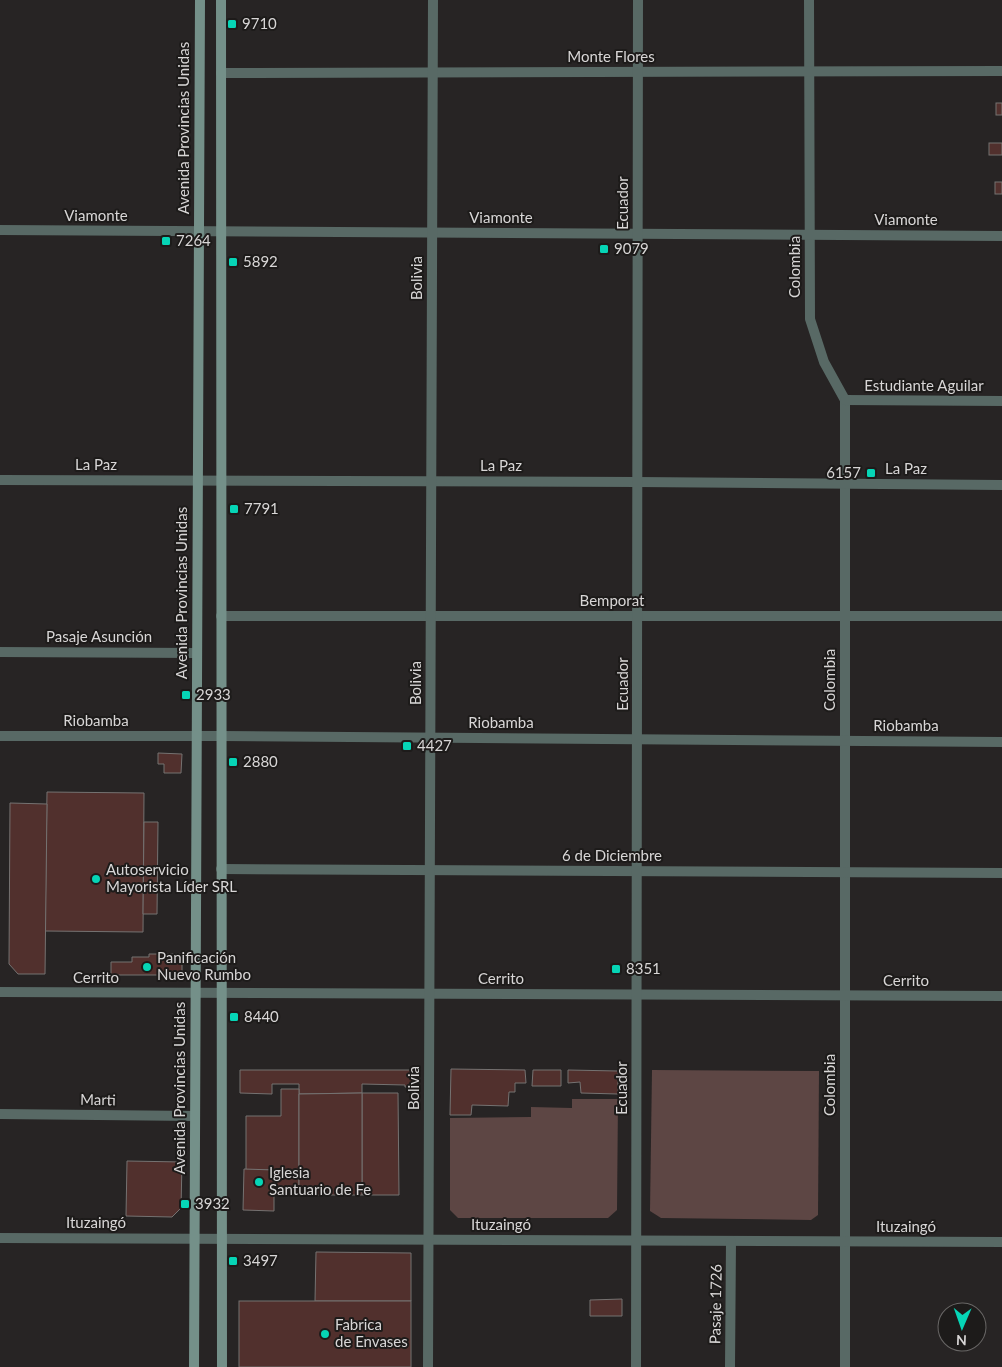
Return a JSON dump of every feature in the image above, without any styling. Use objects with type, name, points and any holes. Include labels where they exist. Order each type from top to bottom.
[{"type":"main road","name":"Avenida Provincias Unidas","points":[[194,1367],[200,0]]},
{"type":"main road","points":[[221,0],[222,1367]]},
{"type":"street","name":"Bolivia","points":[[428,1367],[433,0]]},
{"type":"street","name":"Ecuador","points":[[636,1367],[638,0]]},
{"type":"street","name":"Colombia","points":[[809,0],[810,319],[824,362],[845,400],[845,1367]]},
{"type":"street","name":"Monte Flores","points":[[221,73],[1002,71]]},
{"type":"street","name":"Viamonte","points":[[0,230],[1002,236]]},
{"type":"street","name":"Estudiante Aguilar","points":[[845,400],[1002,400]]},
{"type":"street","name":"La Paz","points":[[0,480],[1002,485]]},
{"type":"street","name":"Bemporat","points":[[221,616],[1002,616]]},
{"type":"street","name":"Pasaje Asunción","points":[[0,652],[197,652]]},
{"type":"street","name":"Riobamba","points":[[0,736],[1002,742]]},
{"type":"street","name":"6 de Diciembre","points":[[222,869],[1002,873]]},
{"type":"street","name":"Cerrito","points":[[0,992],[1002,996]]},
{"type":"street","name":"Marti","points":[[0,1114],[195,1116]]},
{"type":"street","name":"Ituzaingó","points":[[0,1238],[1002,1242]]},
{"type":"street","name":"Pasaje 1726","points":[[730,1367],[731,1241]]},
{"type":"shaded area","points":[[652,1070],[819,1071],[818,1215],[811,1220],[661,1218],[650,1211]]},
{"type":"shaded area","points":[[572,1099],[618,1099],[617,1210],[608,1218],[458,1218],[450,1210],[450,1118],[531,1117],[531,1107],[572,1108]]},
{"type":"building","points":[[996,103],[1002,103],[1002,115],[996,115]]},
{"type":"building","points":[[989,143],[1002,143],[1002,155],[989,155]]},
{"type":"building","points":[[995,182],[1002,182],[1002,194],[995,194]]},
{"type":"building","points":[[158,753],[182,754],[181,773],[164,773],[164,764],[158,764]]},
{"type":"building","points":[[47,792],[144,793],[143,932],[45,931]]},
{"type":"building","points":[[10,803],[47,804],[45,974],[18,974],[9,964]]},
{"type":"building","points":[[144,822],[158,822],[157,914],[143,914]]},
{"type":"building","name":"Panificación Nuevo Rumbo","points":[[149,954],[182,954],[182,971],[176,975],[111,975],[111,962],[132,962],[132,957],[149,957]]},
{"type":"building","points":[[451,1069],[525,1070],[526,1083],[515,1083],[515,1092],[509,1092],[508,1106],[472,1105],[471,1115],[450,1115]]},
{"type":"building","points":[[240,1070],[414,1070],[414,1087],[362,1084],[362,1093],[299,1094],[299,1084],[272,1084],[272,1094],[240,1093]]},
{"type":"building","points":[[533,1070],[561,1070],[561,1086],[532,1086]]},
{"type":"building","points":[[568,1070],[618,1071],[618,1094],[581,1093],[580,1082],[568,1083]]},
{"type":"building","points":[[281,1089],[299,1089],[299,1195],[274,1195],[274,1170],[246,1170],[246,1116],[281,1116]]},
{"type":"building","points":[[362,1093],[398,1093],[399,1195],[362,1195]]},
{"type":"building","points":[[362,1093],[362,1195],[299,1195],[299,1094]]},
{"type":"building","points":[[127,1161],[182,1162],[181,1208],[172,1217],[126,1216]]},
{"type":"building","name":"Iglesia Santuario de Fe","points":[[244,1169],[274,1170],[274,1211],[243,1210]]},
{"type":"building","points":[[316,1252],[411,1253],[411,1301],[315,1301]]},
{"type":"building","points":[[622,1299],[622,1316],[590,1316],[590,1300]]},
{"type":"building","name":"Fabrica de Envases","points":[[239,1301],[411,1301],[411,1367],[239,1367]]},
{"type":"place","name":"9710","points":[[232,24]]},
{"type":"place","name":"7264","points":[[166,241]]},
{"type":"place","name":"9079","points":[[604,249]]},
{"type":"place","name":"5892","points":[[233,262]]},
{"type":"place","name":"6157","points":[[871,473]]},
{"type":"place","name":"7791","points":[[234,509]]},
{"type":"place","name":"2933","points":[[186,695]]},
{"type":"place","name":"4427","points":[[407,746]]},
{"type":"place","name":"2880","points":[[233,762]]},
{"type":"place","name":"Autoservicio Mayorista Líder SRL","points":[[96,879]]},
{"type":"place","name":"Panificación Nuevo Rumbo","points":[[147,967]]},
{"type":"place","name":"8351","points":[[616,969]]},
{"type":"place","name":"8440","points":[[234,1017]]},
{"type":"place","name":"Iglesia Santuario de Fe","points":[[259,1182]]},
{"type":"place","name":"3932","points":[[185,1204]]},
{"type":"place","name":"3497","points":[[233,1261]]},
{"type":"place","name":"Fabrica de Envases","points":[[325,1334]]}]
